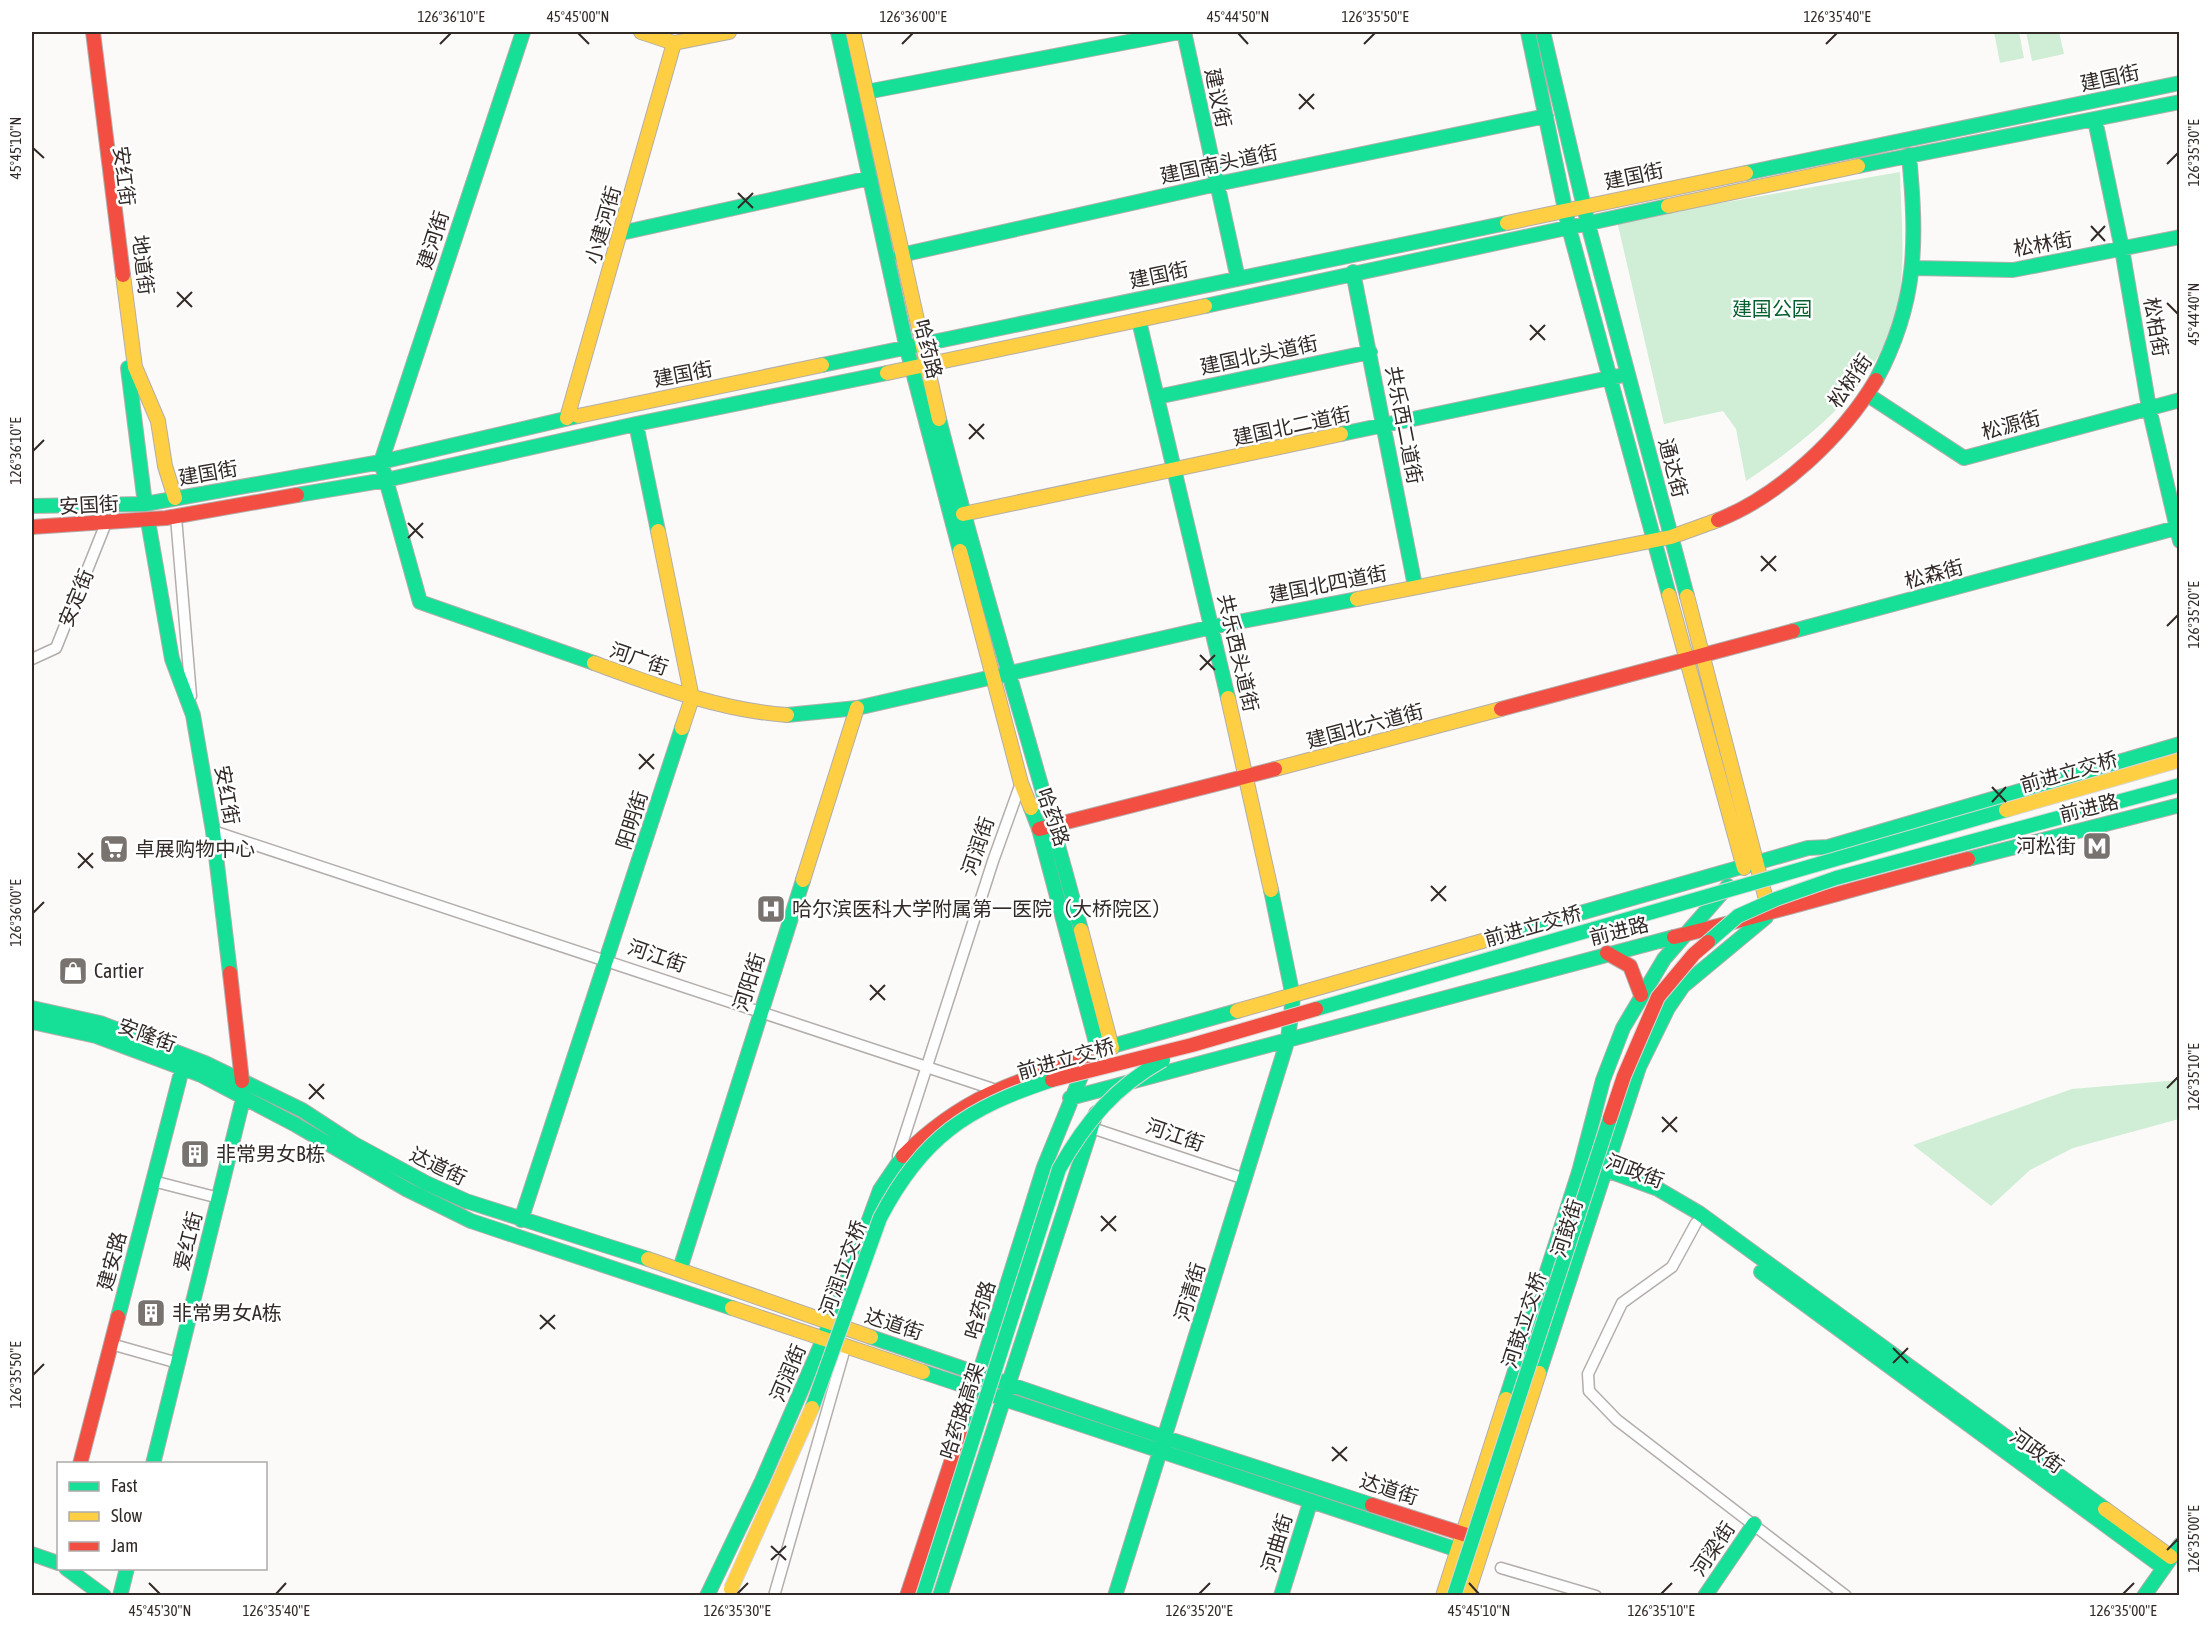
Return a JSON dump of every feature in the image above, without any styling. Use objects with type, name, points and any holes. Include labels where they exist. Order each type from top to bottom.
[{"type":"main road","name":"安红街","points":[[87,32],[145,504]]},
{"type":"main road","name":"地道街","points":[[93,32],[135,367],[158,421],[165,466],[175,498]]},
{"type":"main road","name":"建河街","points":[[381,462],[523,32]]},
{"type":"main road","points":[[641,32],[674,42],[729,32]]},
{"type":"main road","name":"哈药路","points":[[838,32],[870,178],[1021,783],[1039,829],[1099,1052],[1070,1098],[1044,1167],[981,1373],[907,1596]]},
{"type":"main road","name":"哈药路","points":[[853,32],[901,255],[914,347]]},
{"type":"main road","points":[[866,92],[1182,32]]},
{"type":"main road","name":"建议街","points":[[1182,32],[1238,279]]},
{"type":"main road","name":"通达街","points":[[1528,32],[1569,228],[1655,540],[1695,658],[1758,863],[1770,914]]},
{"type":"main road","name":"通达街","points":[[1543,32],[1588,224],[1671,537],[1695,658],[1744,868]]},
{"type":"main road","name":"小建河街","points":[[567,418],[674,42]]},
{"type":"main road","name":"建国街","points":[[145,504],[381,462],[567,418],[2180,83]]},
{"type":"main road","name":"建国街","points":[[148,521],[386,480],[636,424],[1138,321],[1353,272],[1909,155],[2180,102]]},
{"type":"main road","name":"建国南头道街","points":[[901,255],[1217,184],[1546,116]]},
{"type":"main road","name":"松柏街","points":[[2095,120],[2122,249],[2149,408],[2178,534]]},
{"type":"main road","name":"松树街","points":[[1671,537],[1735,514],[1778,487],[1833,436],[1868,395],[1890,359],[1904,322],[1912,268],[1913,197],[1909,155]]},
{"type":"main road","points":[[621,233],[870,178]]},
{"type":"main road","name":"松林街","points":[[1912,268],[2013,270],[2180,237]]},
{"type":"main road","name":"共乐西二道街","points":[[1353,272],[1415,586]]},
{"type":"main road","name":"共乐西头道街","points":[[1138,321],[1176,471],[1247,777],[1293,997]]},
{"type":"main road","name":"建国北头道街","points":[[1157,397],[1370,352]]},
{"type":"main road","name":"哈药路","points":[[918,366],[1054,827],[1099,1052],[1101,1089],[1092,1128],[940,1596]]},
{"type":"main road","name":"建国北二道街","points":[[963,514],[1176,471],[1628,374]]},
{"type":"main road","name":"松源街","points":[[1868,395],[1964,458],[2180,400]]},
{"type":"main road","name":"阳明街","points":[[521,1220],[692,698],[636,424]]},
{"type":"main road","name":"河广街","points":[[381,462],[420,602],[692,698],[757,713],[794,716],[857,708],[995,678]]},
{"type":"main road","name":"安国街","points":[[32,506],[145,504]]},
{"type":"main road","name":"安红街","points":[[148,521],[172,659],[193,715],[213,831],[242,1081]]},
{"type":"main road","name":"安国街","points":[[32,527],[148,521]]},
{"type":"main road","name":"松森街","points":[[1695,658],[2178,534]]},
{"type":"main road","name":"建国北四道街","points":[[995,678],[1212,627],[1671,537]]},
{"type":"main road","name":"建国北六道街","points":[[1039,829],[1247,777],[1695,658]]},
{"type":"main road","name":"河阳街","points":[[680,1269],[857,708]]},
{"type":"main road","name":"前进路","points":[[1099,1052],[1744,868],[1808,848],[1863,824],[2180,731]]},
{"type":"main road","name":"前进路","points":[[1808,848],[1828,847],[1865,837],[2180,744]]},
{"type":"main road","name":"前进立交桥","points":[[915,1162],[928,1147],[954,1126],[1019,1091],[1192,1045],[2180,760]]},
{"type":"main road","name":"前进立交桥","points":[[1738,916],[1776,899],[1836,878],[2180,785]]},
{"type":"main road","name":"前进路","points":[[1070,1098],[1607,953],[1770,914],[1839,892],[2180,805]]},
{"type":"main road","name":"河鼓街","points":[[1443,1596],[1579,1172],[1603,1080],[1623,1028],[1664,959],[1744,868]]},
{"type":"main road","name":"河鼓街","points":[[1467,1596],[1639,1067],[1668,1008],[1683,986],[1770,914]]},
{"type":"main road","name":"河鼓立交桥","points":[[1454,1596],[1624,1076],[1658,997],[1694,954],[1738,916]]},
{"type":"main road","points":[[1607,953],[1630,966],[1641,995]]},
{"type":"main road","name":"河清街","points":[[1115,1596],[1166,1438],[1288,1039],[1293,997]]},
{"type":"main road","name":"安隆街","points":[[32,1008],[100,1023],[242,1081]]},
{"type":"main road","name":"安隆街","points":[[32,1022],[96,1036],[201,1075],[243,1099]]},
{"type":"main road","name":"哈药路高架","points":[[923,1596],[1059,1169],[1083,1125],[1116,1089],[1142,1071],[1192,1045]]},
{"type":"main road","points":[[993,1089],[1099,1052]]},
{"type":"main road","name":"建安路","points":[[81,1462],[182,1069]]},
{"type":"main road","name":"达道街","points":[[242,1081],[302,1110],[354,1144],[426,1183],[521,1220],[680,1269],[829,1323],[1166,1438],[1484,1541]]},
{"type":"main road","name":"河润街","points":[[707,1596],[763,1478],[823,1340],[875,1205],[896,1162],[952,1111],[993,1089]]},
{"type":"main road","name":"达道街","points":[[243,1099],[296,1125],[406,1190],[471,1221],[1310,1503],[1479,1557]]},
{"type":"main road","name":"爱红街","points":[[153,1462],[243,1099]]},
{"type":"main road","name":"河润立交桥","points":[[729,1592],[825,1376],[865,1257],[883,1214],[903,1178],[915,1162]]},
{"type":"main road","name":"河政街","points":[[1579,1172],[1605,1174],[1658,1189],[1699,1214],[2172,1557]]},
{"type":"main road","name":"河政街","points":[[1605,1174],[1656,1198],[1696,1223],[2172,1557]]},
{"type":"main road","name":"河曲街","points":[[1281,1596],[1310,1503]]},
{"type":"main road","name":"河梁街","points":[[1705,1596],[1754,1524]]},
{"type":"main road","points":[[32,1554],[57,1563]]},
{"type":"main road","points":[[2144,1596],[2172,1557]]},
{"type":"main road","points":[[68,1570],[104,1596]]},
{"type":"main road","points":[[120,1596],[127,1570]]},
{"type":"street","points":[[176,517],[193,715]]},
{"type":"street","name":"安定街","points":[[32,659],[56,648],[106,524]]},
{"type":"street","name":"河润街","points":[[896,1162],[993,861],[1021,783]]},
{"type":"street","name":"河江街","points":[[213,831],[993,1089]]},
{"type":"street","points":[[242,1081],[243,1099]]},
{"type":"street","name":"河江街","points":[[1092,1128],[1245,1179]]},
{"type":"street","points":[[153,1181],[219,1198]]},
{"type":"street","points":[[1696,1223],[1672,1267],[1622,1303],[1588,1374],[1589,1390],[1617,1420],[1846,1596]]},
{"type":"street","points":[[111,1344],[178,1363]]},
{"type":"street","points":[[774,1596],[845,1346]]},
{"type":"street","points":[[1501,1568],[1596,1596]]},
{"type":"green space","points":[[1994,32],[2019,32],[2024,58],[2000,63]]},
{"type":"green space","points":[[2026,32],[2059,32],[2064,54],[2032,61]]},
{"type":"green space","name":"建国公园","points":[[1900,172],[1902,261],[1896,314],[1887,340],[1873,365],[1836,410],[1791,449],[1746,481],[1736,429],[1723,411],[1664,424],[1617,221]]},
{"type":"green space","points":[[2179,1080],[2179,1119],[2073,1148],[2030,1170],[1991,1206],[1913,1145],[2072,1089]]},
{"type":"traffic: fast","points":[[523,32],[381,462],[420,602],[594,663]]},
{"type":"traffic: fast","points":[[838,32],[907,349],[960,551]]},
{"type":"traffic: fast","points":[[866,92],[1180,32]]},
{"type":"traffic: fast","points":[[1184,32],[1238,279]]},
{"type":"traffic: fast","points":[[1528,32],[1569,228],[1669,595]]},
{"type":"traffic: fast","points":[[1543,32],[1588,224],[1687,596]]},
{"type":"traffic: fast","points":[[1746,173],[2180,83]]},
{"type":"traffic: fast","points":[[1858,166],[2180,102]]},
{"type":"traffic: fast","points":[[901,255],[1217,184],[1546,116]]},
{"type":"traffic: fast","points":[[2095,120],[2122,249],[2149,408],[2180,541]]},
{"type":"traffic: fast","points":[[1876,380],[1900,324],[1911,270],[1913,215],[1909,155]]},
{"type":"traffic: fast","points":[[621,233],[870,178]]},
{"type":"traffic: fast","points":[[1205,306],[1668,206]]},
{"type":"traffic: fast","points":[[822,365],[1507,223]]},
{"type":"traffic: fast","points":[[1913,268],[2013,270],[2180,237]]},
{"type":"traffic: fast","points":[[1353,272],[1415,586]]},
{"type":"traffic: fast","points":[[1139,321],[1228,698]]},
{"type":"traffic: fast","points":[[1157,397],[1370,352]]},
{"type":"traffic: fast","points":[[128,368],[145,504]]},
{"type":"traffic: fast","points":[[297,495],[386,480],[636,424],[887,373]]},
{"type":"traffic: fast","points":[[1341,434],[1619,376]]},
{"type":"traffic: fast","points":[[1868,395],[1964,458],[2180,400]]},
{"type":"traffic: fast","points":[[32,506],[145,504],[381,462],[578,416]]},
{"type":"traffic: fast","points":[[939,419],[1081,930]]},
{"type":"traffic: fast","points":[[636,424],[658,531]]},
{"type":"traffic: fast","points":[[148,521],[172,659],[193,715],[213,831],[230,973]]},
{"type":"traffic: fast","points":[[1793,631],[2176,528]]},
{"type":"traffic: fast","points":[[787,715],[857,708],[1212,627],[1357,599]]},
{"type":"traffic: fast","points":[[521,1220],[682,728]]},
{"type":"traffic: fast","points":[[1514,932],[1808,848],[1828,847],[2180,744]]},
{"type":"traffic: fast","points":[[1708,942],[1738,916],[1776,899],[1836,878],[2180,785]]},
{"type":"traffic: fast","points":[[1968,859],[2180,805]]},
{"type":"traffic: fast","points":[[1031,808],[1039,829],[1098,1050]]},
{"type":"traffic: fast","points":[[1316,1009],[2006,810]]},
{"type":"traffic: fast","points":[[680,1269],[803,880]]},
{"type":"traffic: fast","points":[[1506,1399],[1579,1172],[1603,1080],[1623,1028],[1664,959],[1728,886]]},
{"type":"traffic: fast","points":[[1115,1596],[1288,1039],[1293,997],[1271,890]]},
{"type":"traffic: fast","points":[[1539,1373],[1639,1067],[1668,1008],[1683,986],[1766,917]]},
{"type":"traffic: fast","points":[[1070,1098],[1674,937]]},
{"type":"traffic: fast","points":[[32,1008],[100,1023],[205,1063],[302,1110],[354,1144],[426,1183],[466,1201],[648,1259]]},
{"type":"traffic: fast","points":[[961,1432],[1044,1167],[1088,1059],[1098,1050],[1237,1011]]},
{"type":"traffic: fast","points":[[32,1022],[96,1036],[201,1075],[296,1125],[406,1189],[471,1221],[732,1308]]},
{"type":"traffic: fast","points":[[923,1596],[1059,1169],[1080,1136],[1103,1107],[1130,1082],[1163,1060]]},
{"type":"traffic: fast","points":[[118,1317],[182,1069]]},
{"type":"traffic: fast","points":[[812,1408],[880,1218],[913,1166],[930,1146],[971,1115],[995,1102],[1052,1080]]},
{"type":"traffic: fast","points":[[153,1462],[243,1099]]},
{"type":"traffic: fast","points":[[940,1596],[1096,1113]]},
{"type":"traffic: fast","points":[[1454,1596],[1610,1118]]},
{"type":"traffic: fast","points":[[707,1596],[762,1481],[836,1310],[880,1190],[903,1156]]},
{"type":"traffic: fast","points":[[1597,1171],[1606,1170],[1658,1189],[1699,1213],[2105,1509]]},
{"type":"traffic: fast","points":[[1761,1272],[2164,1568]]},
{"type":"traffic: fast","points":[[871,1337],[1166,1438],[1372,1505]]},
{"type":"traffic: fast","points":[[923,1372],[1467,1553]]},
{"type":"traffic: fast","points":[[1281,1596],[1310,1503]]},
{"type":"traffic: fast","points":[[1705,1596],[1754,1524]]},
{"type":"traffic: fast","points":[[2144,1596],[2180,1545]]},
{"type":"traffic: fast","points":[[32,1554],[57,1563]]},
{"type":"traffic: fast","points":[[69,1570],[104,1596]]},
{"type":"traffic: fast","points":[[120,1596],[126,1570]]},
{"type":"traffic: slow","points":[[641,32],[674,43],[729,32]]},
{"type":"traffic: slow","points":[[853,32],[939,419]]},
{"type":"traffic: slow","points":[[567,418],[674,43]]},
{"type":"traffic: slow","points":[[1668,206],[1858,166]]},
{"type":"traffic: slow","points":[[1507,223],[1746,173]]},
{"type":"traffic: slow","points":[[123,275],[135,367],[158,421],[165,466],[175,498]]},
{"type":"traffic: slow","points":[[887,373],[1205,306]]},
{"type":"traffic: slow","points":[[578,416],[822,365]]},
{"type":"traffic: slow","points":[[963,514],[1341,434]]},
{"type":"traffic: slow","points":[[1357,599],[1671,537],[1718,520]]},
{"type":"traffic: slow","points":[[658,531],[692,698],[682,728]]},
{"type":"traffic: slow","points":[[960,551],[1021,783],[1031,808]]},
{"type":"traffic: slow","points":[[1669,595],[1744,868]]},
{"type":"traffic: slow","points":[[1687,596],[1769,911]]},
{"type":"traffic: slow","points":[[594,663],[713,702],[787,715]]},
{"type":"traffic: slow","points":[[1228,698],[1271,890]]},
{"type":"traffic: slow","points":[[803,880],[857,708]]},
{"type":"traffic: slow","points":[[1275,769],[1501,709]]},
{"type":"traffic: slow","points":[[2006,810],[2180,760]]},
{"type":"traffic: slow","points":[[1081,930],[1112,1048]]},
{"type":"traffic: slow","points":[[1237,1011],[1514,932]]},
{"type":"traffic: slow","points":[[648,1259],[871,1337]]},
{"type":"traffic: slow","points":[[732,1308],[923,1372]]},
{"type":"traffic: slow","points":[[1467,1596],[1539,1373]]},
{"type":"traffic: slow","points":[[1443,1596],[1506,1399]]},
{"type":"traffic: slow","points":[[731,1589],[812,1408]]},
{"type":"traffic: slow","points":[[2105,1509],[2171,1557]]},
{"type":"traffic: jam","points":[[93,32],[123,275]]},
{"type":"traffic: jam","points":[[1718,520],[1764,496],[1807,462],[1846,423],[1876,380]]},
{"type":"traffic: jam","points":[[32,527],[166,518],[297,495]]},
{"type":"traffic: jam","points":[[1501,709],[1793,631]]},
{"type":"traffic: jam","points":[[1039,829],[1275,769]]},
{"type":"traffic: jam","points":[[1674,937],[1968,859]]},
{"type":"traffic: jam","points":[[1610,1118],[1624,1076],[1658,997],[1694,954],[1708,942]]},
{"type":"traffic: jam","points":[[1607,953],[1630,966],[1641,995]]},
{"type":"traffic: jam","points":[[230,973],[242,1081]]},
{"type":"traffic: jam","points":[[1052,1080],[1192,1045],[1316,1009]]},
{"type":"traffic: jam","points":[[903,1156],[924,1136],[946,1120],[989,1094],[1088,1059]]},
{"type":"traffic: jam","points":[[81,1462],[118,1317]]},
{"type":"traffic: jam","points":[[907,1596],[961,1432]]},
{"type":"traffic: jam","points":[[1372,1505],[1473,1537]]},
{"type":"place","name":"河松街","points":[[2097,846]]},
{"type":"place","name":"卓展购物中心","points":[[114,849]]},
{"type":"place","name":"哈尔滨医科大学附属第一医院（大桥院区）","points":[[771,909]]},
{"type":"place","name":"Cartier","points":[[73,971]]},
{"type":"place","name":"非常男女B栋","points":[[195,1154]]},
{"type":"place","name":"非常男女A栋","points":[[151,1313]]}]
